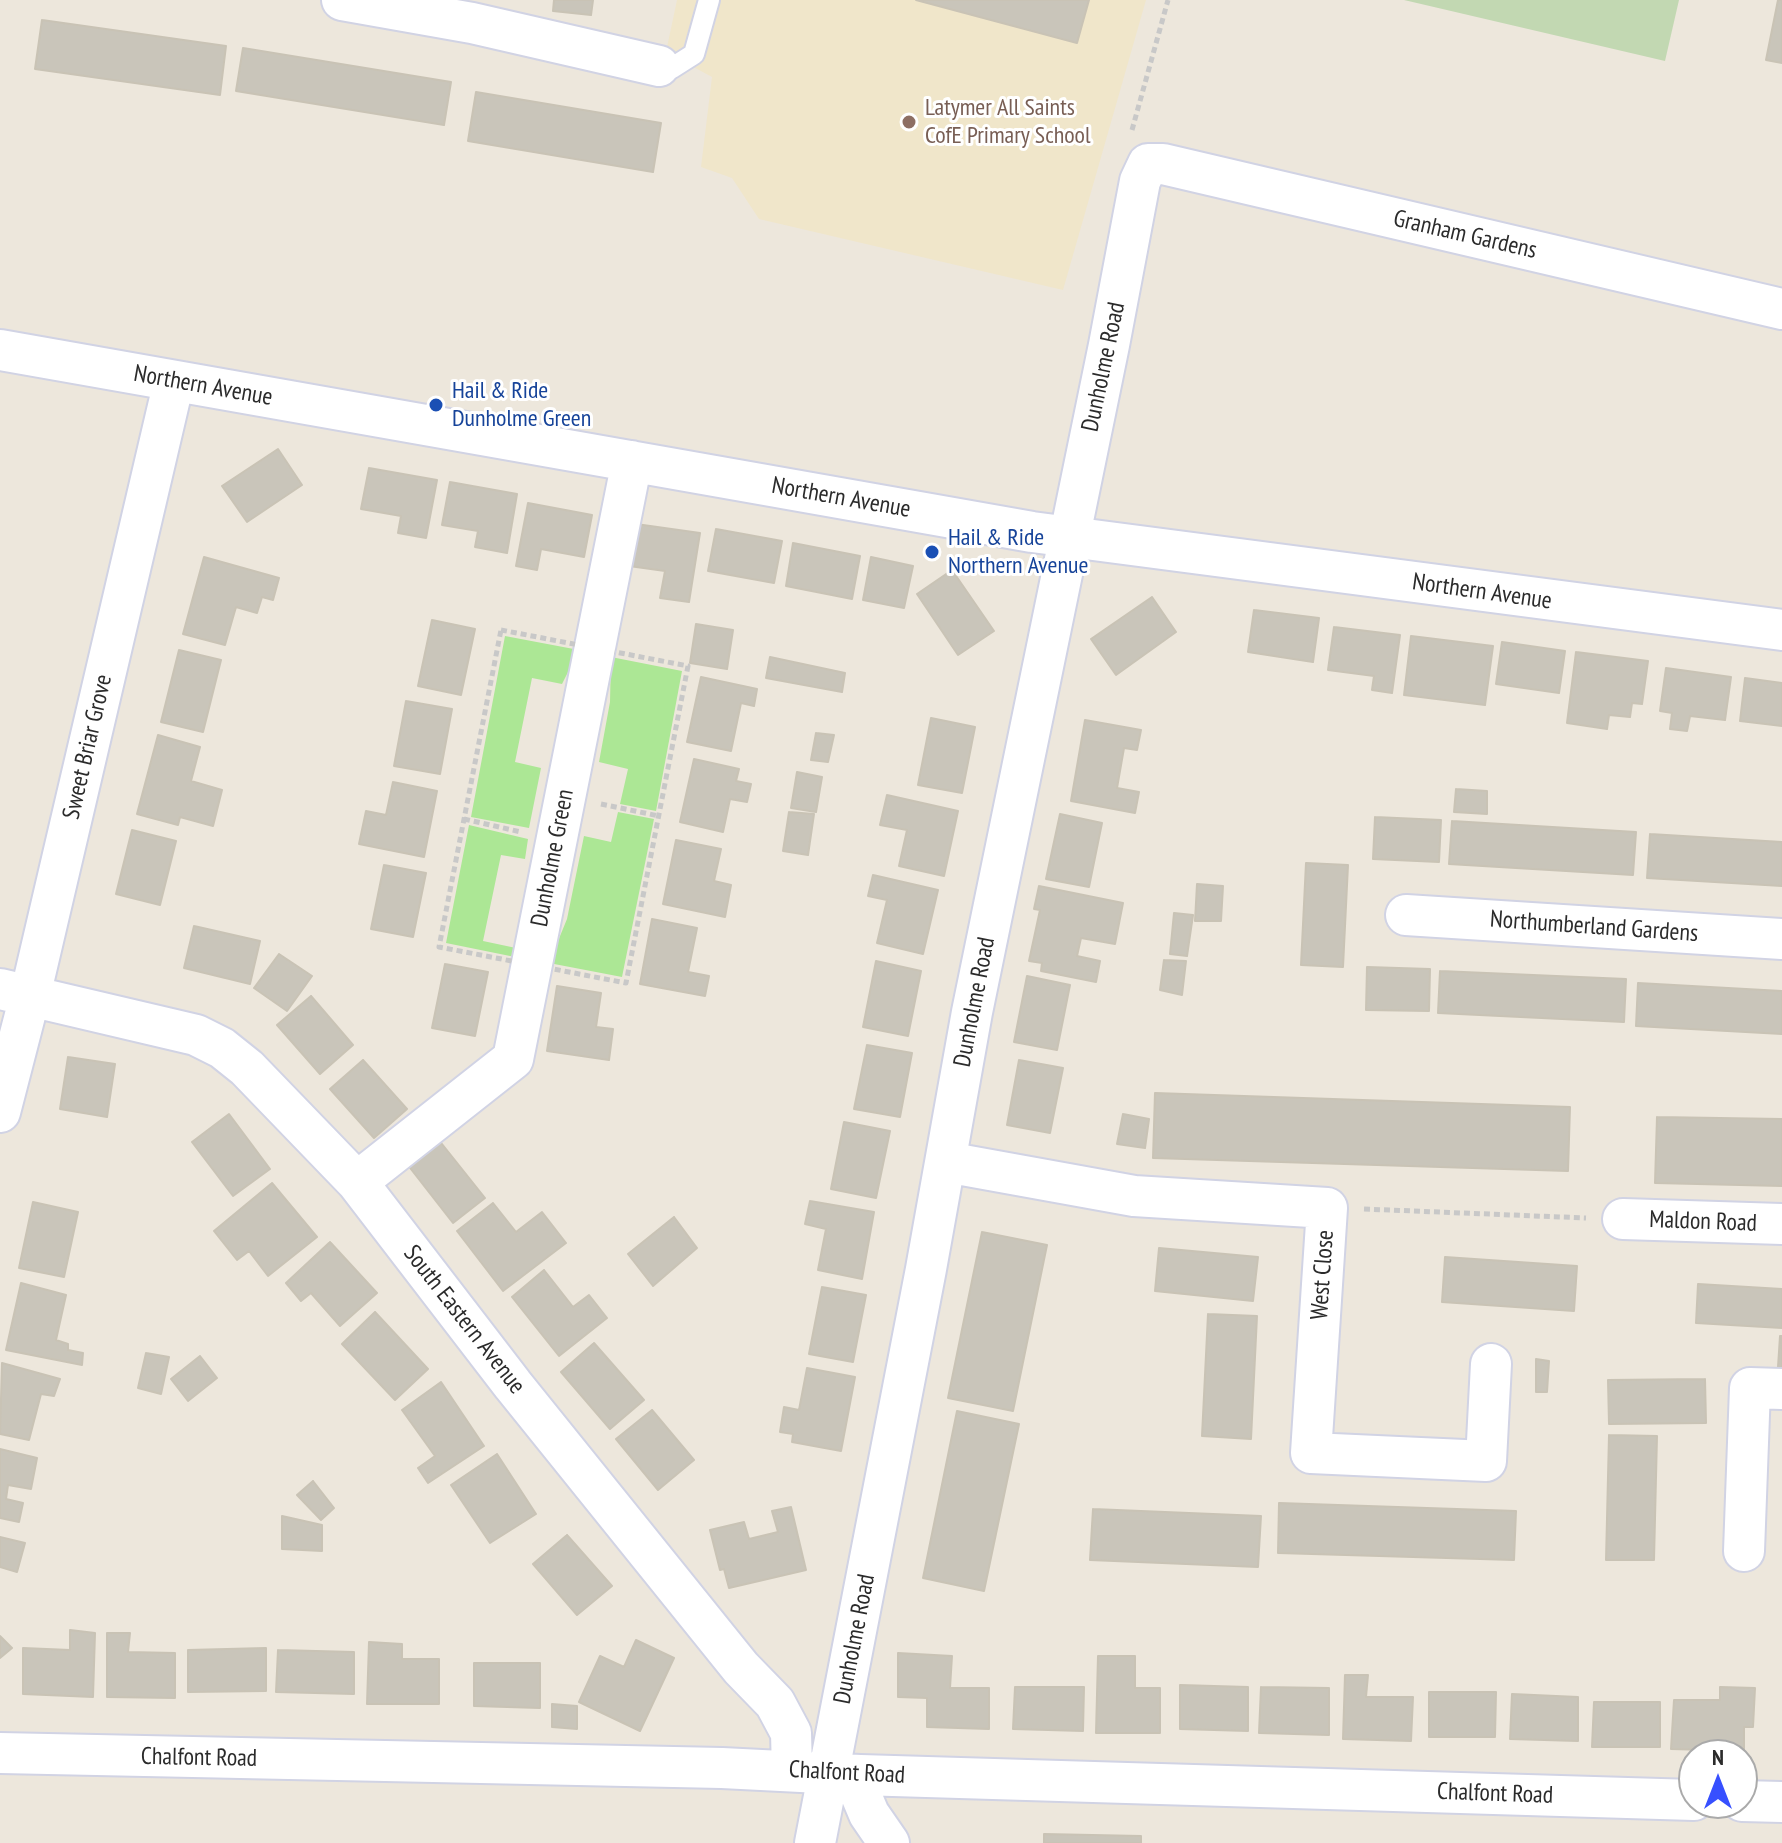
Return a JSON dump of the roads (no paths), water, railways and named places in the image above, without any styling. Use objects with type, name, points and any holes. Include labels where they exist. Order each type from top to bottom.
[{"type":"street","points":[[342,0],[474,12],[659,66]]},
{"type":"street","name":"Granham Gardens","points":[[1148,164],[1163,164],[1782,309]]},
{"type":"street","name":"Dunholme Road","points":[[815,1843],[868,1576],[972,1012],[1140,181],[1148,164]]},
{"type":"street","name":"Northern Avenue","points":[[0,350],[1069,537],[1782,630]]},
{"type":"street","name":"Sweet Briar Grove","points":[[0,1112],[15,993],[174,381]]},
{"type":"street","name":"Dunholme Green","points":[[357,1182],[513,1059],[632,461]]},
{"type":"street","name":"Northumberland Gardens","points":[[1406,915],[1782,939]]},
{"type":"street","name":"South Eastern Avenue","points":[[15,993],[196,1035],[222,1048],[247,1068],[357,1182],[513,1385],[741,1668],[775,1703],[791,1733],[827,1772],[861,1795],[869,1814],[889,1843]]},
{"type":"street","name":"West Close","points":[[946,1162],[1134,1196],[1327,1208],[1311,1453],[1486,1461],[1491,1364]]},
{"type":"street","name":"Maldon Road","points":[[1623,1219],[1782,1224]]},
{"type":"street","points":[[1744,1551],[1750,1388],[1782,1389]]},
{"type":"street","name":"Chalfont Road","points":[[0,1753],[827,1772],[1678,1799]]},
{"type":"street","points":[[1758,1801],[1782,1802]]},
{"type":"lane","points":[[659,66],[672,68],[694,54],[709,0]]},
{"type":"place","name":"Latymer All Saints CofE Primary School","points":[[909,122]]},
{"type":"place","name":"Hail & Ride Dunholme Green","points":[[436,405]]},
{"type":"place","name":"Hail & Ride Northern Avenue","points":[[932,552]]}]
